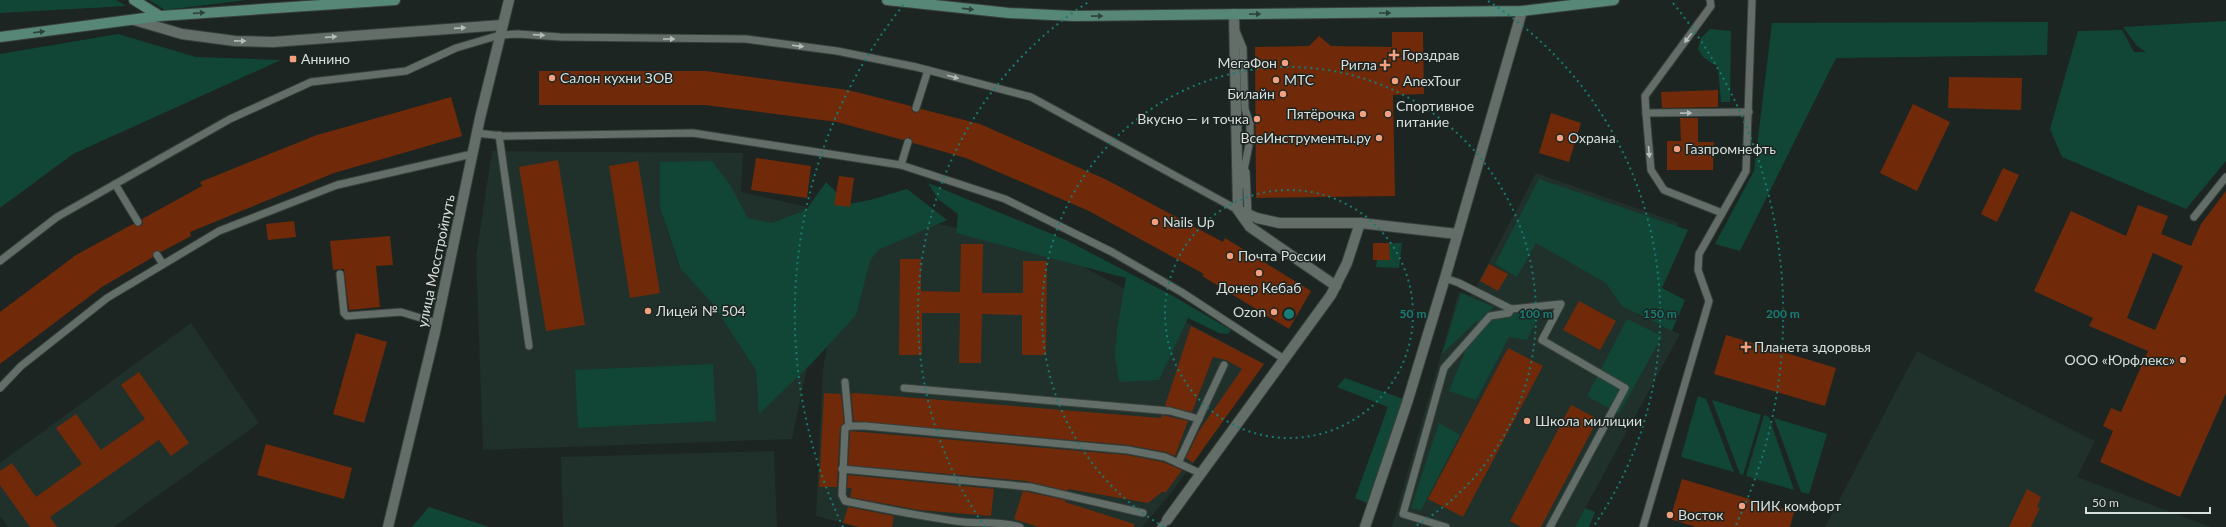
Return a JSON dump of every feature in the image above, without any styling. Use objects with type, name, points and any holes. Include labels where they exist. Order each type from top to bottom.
[{"type":"main road","points":[[134,0],[160,16]]},
{"type":"main road","points":[[0,37],[160,16],[395,0]]},
{"type":"main road","points":[[887,0],[1009,13],[1073,16],[1522,12],[1614,0]]},
{"type":"street","name":"улица Мосстройпуть","points":[[388,527],[437,323],[476,133],[508,0]]},
{"type":"street","points":[[1365,527],[1407,403],[1522,12]]},
{"type":"street","points":[[1234,14],[1238,210],[1250,227],[1336,286]]},
{"type":"street","points":[[134,20],[182,34],[235,42],[273,42],[502,25]]},
{"type":"street","points":[[1238,210],[1279,223],[1360,224],[1457,234]]},
{"type":"street","points":[[1248,214],[1250,227]]},
{"type":"street","points":[[1164,524],[1321,310],[1336,286],[1347,263],[1360,224]]},
{"type":"lane","points":[[1710,0],[1712,6],[1645,96],[1651,170],[1664,190],[1722,213]]},
{"type":"lane","points":[[1643,527],[1709,301],[1698,270],[1698,259],[1746,170],[1750,112],[1752,0]]},
{"type":"lane","points":[[0,261],[57,217],[230,119],[311,82],[406,70],[456,48],[500,35],[746,40],[837,51],[928,70],[1031,97],[1238,210],[1250,140],[1250,124],[1245,109],[1243,48],[1235,29]]},
{"type":"lane","points":[[916,108],[928,70]]},
{"type":"lane","points":[[1646,113],[1750,112]]},
{"type":"lane","points":[[476,133],[499,135],[693,133],[901,165],[1005,199],[1112,252],[1183,293],[1284,359]]},
{"type":"lane","points":[[499,135],[529,346]]},
{"type":"lane","points":[[901,165],[908,142]]},
{"type":"lane","points":[[0,388],[21,366],[108,298],[219,231],[338,185],[472,154]]},
{"type":"lane","points":[[1246,162],[1248,214]]},
{"type":"lane","points":[[2194,217],[2226,177]]},
{"type":"lane","points":[[115,184],[138,222]]},
{"type":"lane","points":[[157,255],[163,264]]},
{"type":"lane","points":[[340,274],[344,313],[347,316],[401,312],[437,323]]},
{"type":"lane","points":[[1445,278],[1459,283],[1511,309],[1561,304],[1542,340],[1625,388],[1550,527]]},
{"type":"lane","points":[[1446,527],[1403,514],[1444,368],[1490,316],[1509,313],[1511,309]]},
{"type":"lane","points":[[1178,462],[1224,365]]},
{"type":"lane","points":[[845,382],[848,426],[845,428],[843,435],[842,495],[845,501],[919,517],[979,524],[1011,524],[1020,527]]},
{"type":"lane","points":[[904,388],[1170,411],[1199,419]]},
{"type":"lane","points":[[848,426],[1128,450],[1165,457],[1202,474]]},
{"type":"lane","points":[[842,469],[1030,486],[1143,513]]},
{"type":"shaded area","name":"Лицей № 504","points":[[492,151],[743,153],[741,192],[839,214],[792,439],[483,450],[476,257]]},
{"type":"shaded area","name":"Школа милиции","points":[[1536,173],[1679,223],[1636,314],[1680,334],[1575,527],[1392,527],[1459,291],[1471,296]]},
{"type":"shaded area","points":[[851,215],[938,224],[1045,246],[1264,364],[1172,492],[1142,527],[859,527],[816,516],[823,369]]},
{"type":"shaded area","points":[[191,323],[259,423],[114,527],[8,527],[0,516],[0,463]]},
{"type":"shaded area","points":[[1917,351],[2095,441],[2077,477],[2211,527],[1825,527]]},
{"type":"shaded area","points":[[774,451],[777,527],[563,527],[561,457]]},
{"type":"green space","points":[[0,0],[116,0],[126,6],[0,13]]},
{"type":"green space","points":[[149,0],[246,0],[165,10]]},
{"type":"green space","points":[[2226,21],[2226,161],[2186,209],[2062,157],[2050,129],[2078,31],[2122,30],[2134,52],[2146,52],[2137,46],[2123,27]]},
{"type":"green space","points":[[2048,22],[2047,55],[1836,58],[1740,251],[1715,244],[1754,171],[1772,23]]},
{"type":"green space","points":[[1710,29],[1731,31],[1730,102],[1721,102],[1718,67],[1704,58],[1698,49],[1701,38]]},
{"type":"green space","points":[[118,34],[196,57],[281,60],[73,154],[0,208],[0,54]]},
{"type":"green space","points":[[712,161],[730,185],[748,218],[772,223],[806,210],[826,182],[848,204],[870,200],[907,189],[947,220],[878,250],[870,261],[856,315],[812,363],[759,414],[756,370],[712,303],[681,269],[660,207],[660,162]]},
{"type":"green space","points":[[1539,179],[1688,230],[1662,288],[1685,300],[1672,331],[1622,306],[1606,283],[1536,243],[1517,277],[1495,264]]},
{"type":"green space","points":[[928,183],[1066,240],[1173,296],[1231,330],[1228,334],[1219,333],[1188,318],[1159,380],[1119,382],[1115,355],[1117,330],[1126,278],[956,233],[958,214],[938,199]]},
{"type":"green space","points":[[1389,243],[1402,243],[1399,268],[1376,267],[1377,260],[1389,260]]},
{"type":"green space","points":[[1461,293],[1494,307],[1481,318],[1497,311],[1516,307],[1540,312],[1527,340],[1509,337],[1476,400],[1449,391],[1478,320],[1442,354]]},
{"type":"green space","points":[[1627,319],[1662,336],[1619,414],[1587,396]]},
{"type":"green space","points":[[713,364],[716,421],[578,428],[575,370]]},
{"type":"green space","points":[[1345,378],[1403,399],[1367,503],[1355,498],[1388,407],[1337,387]]},
{"type":"green space","points":[[1698,396],[1706,399],[1734,472],[1681,457]]},
{"type":"green space","points":[[1712,400],[1761,415],[1743,475],[1740,474]]},
{"type":"green space","points":[[1764,415],[1769,417],[1794,490],[1746,476]]},
{"type":"green space","points":[[1774,418],[1827,434],[1809,494],[1801,492]]},
{"type":"green space","points":[[1439,423],[1460,435],[1421,510],[1411,508]]},
{"type":"green space","points":[[429,507],[489,527],[412,527]]},
{"type":"green space","points":[[1585,508],[1595,512],[1589,527],[1575,527]]},
{"type":"building","points":[[1392,32],[1423,32],[1424,94],[1393,95],[1395,196],[1256,198],[1255,47],[1309,46],[1319,36],[1331,46],[1392,47]]},
{"type":"building","points":[[539,71],[706,71],[848,90],[911,106],[912,111],[915,113],[921,109],[980,124],[1107,180],[1223,242],[1225,238],[1311,291],[1289,329],[1202,276],[1204,274],[1089,211],[966,158],[913,143],[910,137],[903,140],[837,122],[705,105],[539,105]]},
{"type":"building","points":[[1949,77],[2022,78],[2021,110],[1948,108]]},
{"type":"building","points":[[1718,90],[1718,107],[1662,108],[1661,92]]},
{"type":"building","points":[[451,97],[462,136],[334,173],[190,232],[191,236],[161,252],[155,251],[153,257],[102,287],[0,364],[0,312],[76,255],[133,224],[140,226],[143,224],[142,219],[202,186],[200,182],[317,135]]},
{"type":"building","points":[[1913,104],[1950,122],[1917,191],[1880,173]]},
{"type":"building","name":"Охрана","points":[[1551,113],[1581,123],[1569,162],[1539,153]]},
{"type":"building","points":[[1680,118],[1698,118],[1698,142],[1714,142],[1713,170],[1667,170],[1667,141],[1681,141]]},
{"type":"building","points":[[756,158],[811,166],[807,198],[751,190]]},
{"type":"building","points":[[558,160],[585,325],[546,331],[519,167]]},
{"type":"building","points":[[638,161],[660,293],[630,298],[609,166]]},
{"type":"building","points":[[2003,168],[2019,175],[1997,222],[1981,214]]},
{"type":"building","points":[[839,176],[854,178],[850,207],[834,205]]},
{"type":"building","points":[[2226,191],[2226,393],[2180,497],[2100,462],[2113,431],[2103,426],[2111,408],[2121,412],[2148,351],[2089,326],[2093,318],[2034,291],[2071,211],[2126,236],[2138,205],[2168,216],[2161,234],[2191,246],[2201,224]],"holes":[[[2153,253],[2183,266],[2155,330],[2127,318]]]},
{"type":"building","points":[[294,221],[296,237],[268,240],[266,224]]},
{"type":"building","points":[[390,236],[393,265],[376,266],[380,307],[349,310],[344,269],[333,270],[330,241]]},
{"type":"building","points":[[1373,243],[1389,243],[1390,260],[1373,260]]},
{"type":"building","points":[[961,244],[983,244],[982,293],[1023,293],[1023,261],[1047,261],[1046,355],[1022,355],[1022,315],[982,314],[981,363],[959,363],[960,313],[922,313],[922,355],[899,355],[900,259],[921,259],[921,291],[960,292]]},
{"type":"building","points":[[1489,264],[1508,274],[1498,291],[1480,281]]},
{"type":"building","points":[[1579,301],[1616,321],[1600,350],[1563,330]]},
{"type":"building","points":[[1191,326],[1264,364],[1193,463],[1186,458],[1199,431],[1242,369],[1226,360],[1213,357],[1192,412],[1165,406]]},
{"type":"building","points":[[356,333],[387,342],[364,423],[333,414]]},
{"type":"building","points":[[1726,335],[1836,368],[1825,406],[1714,374]]},
{"type":"building","points":[[1508,348],[1543,366],[1463,517],[1428,499]]},
{"type":"building","points":[[139,372],[189,443],[171,456],[159,440],[50,517],[57,527],[30,527],[0,485],[0,471],[12,463],[36,497],[82,464],[56,428],[76,414],[101,450],[145,419],[121,385]]},
{"type":"building","points":[[824,393],[841,394],[844,423],[840,428],[837,487],[819,487]]},
{"type":"building","points":[[855,393],[1161,418],[1162,415],[1188,421],[1175,456],[1166,452],[1128,445],[854,421],[851,394]]},
{"type":"building","points":[[1571,405],[1598,419],[1541,527],[1521,527],[1510,521]]},
{"type":"building","points":[[850,431],[1127,455],[1163,462],[1182,470],[1166,492],[1162,492],[1148,503],[1068,489],[1068,491],[1026,481],[848,465]]},
{"type":"building","points":[[266,444],[352,468],[344,499],[257,475]]},
{"type":"building","points":[[848,475],[994,489],[991,516],[919,510],[850,497],[852,488],[847,488]]},
{"type":"building","points":[[1682,479],[1794,512],[1790,527],[1696,527],[1670,519]]},
{"type":"building","points":[[2027,489],[2041,497],[2037,507],[2040,508],[2031,527],[2009,527]]},
{"type":"building","points":[[1023,491],[1065,500],[1065,502],[1134,524],[1134,527],[1039,527],[1014,519]]},
{"type":"building","points":[[848,507],[894,516],[892,527],[859,527],[843,523]]},
{"type":"place","name":"Горздрав","points":[[1394,55]]},
{"type":"place","name":"Аннино","points":[[293,59]]},
{"type":"place","name":"МегаФон","points":[[1285,63]]},
{"type":"place","name":"Ригла","points":[[1385,65]]},
{"type":"place","name":"Салон кухни ЗОВ","points":[[552,78]]},
{"type":"place","name":"МТС","points":[[1276,80]]},
{"type":"place","name":"AnexTour","points":[[1395,81]]},
{"type":"place","name":"Билайн","points":[[1283,94]]},
{"type":"place","name":"Пятёрочка","points":[[1363,114]]},
{"type":"place","name":"Спортивное питание","points":[[1388,114]]},
{"type":"place","name":"Вкусно — и точка","points":[[1257,119]]},
{"type":"place","name":"ВсеИнструменты.ру","points":[[1379,138]]},
{"type":"place","name":"Охрана","points":[[1560,138]]},
{"type":"place","name":"Газпромнефть","points":[[1677,149]]},
{"type":"place","name":"Nails Up","points":[[1155,222]]},
{"type":"place","name":"Почта России","points":[[1230,256]]},
{"type":"place","name":"Донер Кебаб","points":[[1259,273]]},
{"type":"place","name":"Лицей № 504","points":[[648,311]]},
{"type":"place","name":"Ozon","points":[[1274,312]]},
{"type":"place","name":"Планета здоровья","points":[[1746,347]]},
{"type":"place","name":"ООО «Юрфлекс»","points":[[2183,360]]},
{"type":"place","name":"Школа милиции","points":[[1527,421]]},
{"type":"place","name":"ПИК комфорт","points":[[1742,506]]},
{"type":"place","name":"Восток","points":[[1670,515]]}]
